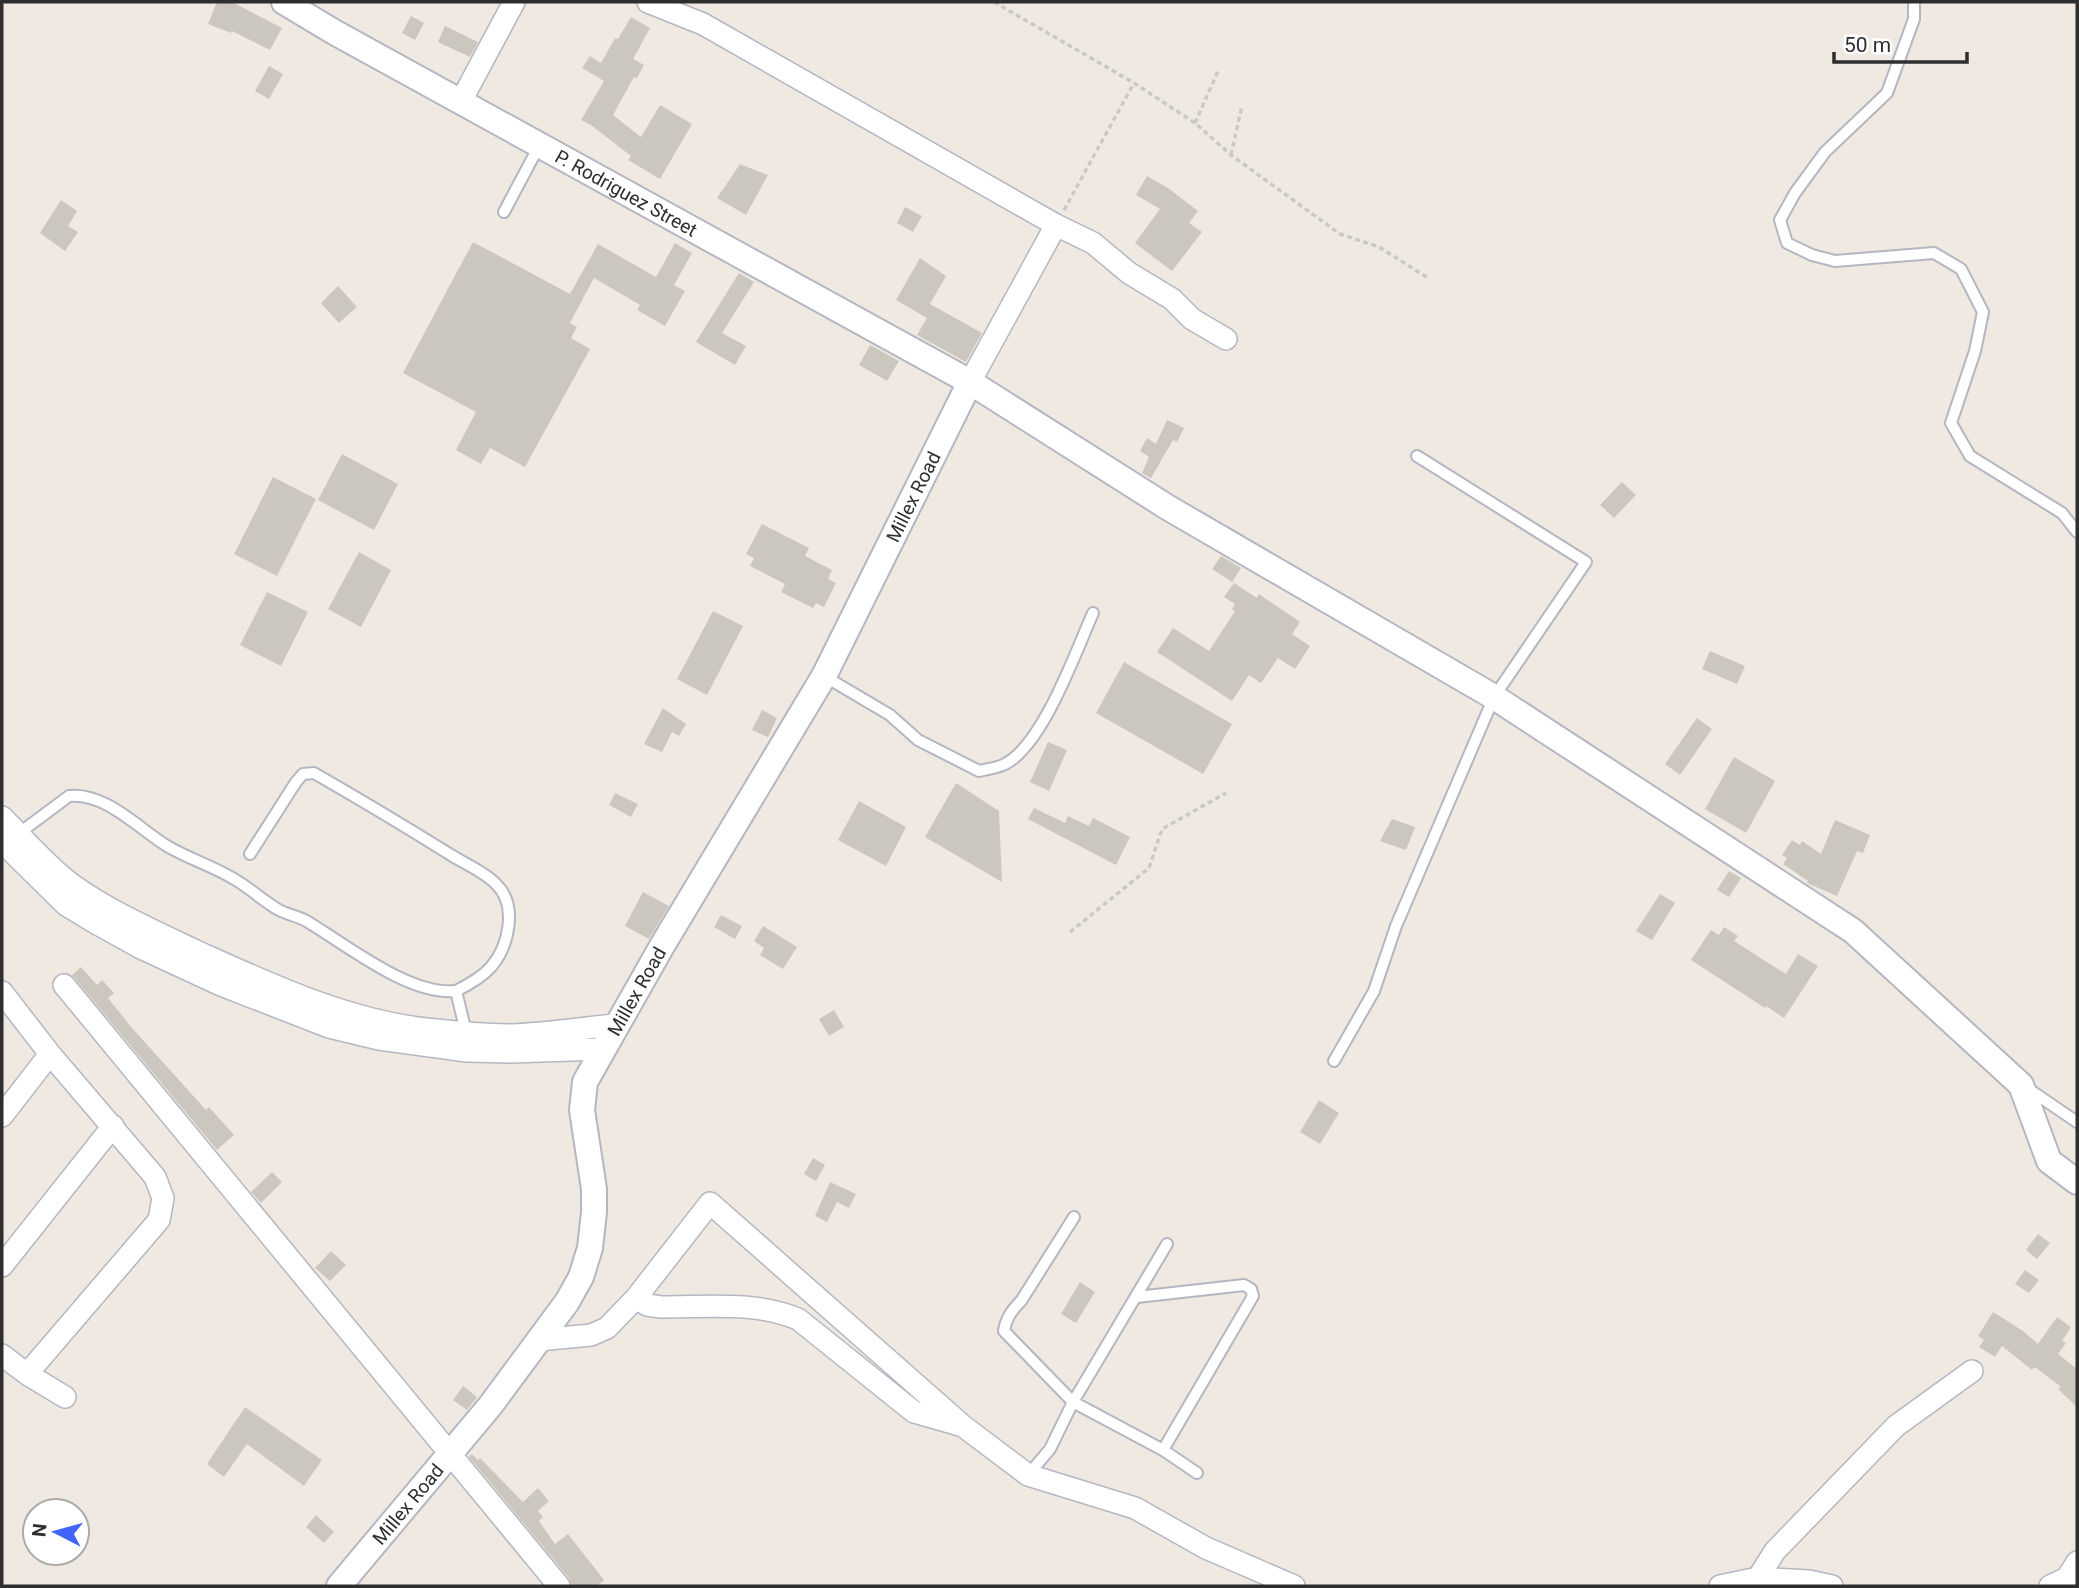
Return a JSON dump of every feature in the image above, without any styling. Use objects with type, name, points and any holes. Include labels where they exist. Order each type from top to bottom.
[{"type":"street","name":"P. Rodriguez Street","points":[[284,2],[334,33],[970,382],[1167,507],[1494,697],[1853,931],[2021,1085]]},
{"type":"street","points":[[461,101],[514,2]]},
{"type":"street","points":[[648,2],[703,24],[1056,225],[1093,243],[1129,273],[1172,299],[1192,319],[1226,339]]},
{"type":"street","points":[[970,382],[1056,225]]},
{"type":"street","name":"Millex Road","points":[[339,1586],[490,1406],[567,1302],[581,1277],[590,1248],[594,1189],[582,1110],[585,1082],[616,1025],[824,676],[970,382]]},
{"type":"street","points":[[2,817],[10,838],[66,905],[141,948],[221,985],[329,1027],[379,1039],[467,1051],[602,1049]]},
{"type":"street","points":[[10,838],[73,885],[147,928],[225,964],[335,1009],[383,1022],[425,1029],[510,1035],[616,1025]]},
{"type":"street","points":[[64,985],[559,1586]]},
{"type":"street","points":[[2,992],[50,1054],[155,1177],[163,1198],[159,1220],[27,1374]]},
{"type":"street","points":[[2,1116],[50,1054]]},
{"type":"street","points":[[2021,1085],[2049,1161],[2077,1182]]},
{"type":"street","points":[[2,1266],[113,1126]]},
{"type":"street","points":[[538,1340],[591,1335],[607,1328],[636,1298],[710,1203],[962,1426],[1028,1475],[1135,1508],[1206,1548],[1294,1586]]},
{"type":"street","points":[[636,1298],[647,1305],[661,1307],[752,1307],[780,1311],[798,1319],[914,1412],[962,1426]]},
{"type":"street","points":[[2,1355],[65,1397]]},
{"type":"street","points":[[1758,1578],[1775,1551],[1896,1426],[1972,1371]]},
{"type":"street","points":[[2050,1586],[2067,1578],[2077,1562]]},
{"type":"street","points":[[1720,1586],[1758,1578],[1809,1581],[1832,1586]]},
{"type":"lane","points":[[1914,2],[1914,19],[1887,93],[1825,152],[1795,193],[1780,220],[1787,243],[1812,256],[1835,261],[1934,253],[1961,269],[1983,312],[1975,351],[1951,423],[1970,456],[2062,513],[2077,532]]},
{"type":"lane","points":[[504,212],[540,144]]},
{"type":"lane","points":[[1334,1061],[1374,991],[1396,926],[1494,697],[1586,562],[1417,456]]},
{"type":"lane","points":[[824,676],[890,715],[918,740],[979,771],[1005,764],[1025,748],[1055,699],[1093,612]]},
{"type":"lane","points":[[10,838],[69,796],[79,795],[112,808],[168,846],[234,879],[280,910],[300,917],[407,983],[442,993],[456,991],[470,984],[491,967],[501,951],[509,924],[509,908],[496,883],[314,773],[303,774],[296,782],[250,854]]},
{"type":"lane","points":[[456,991],[466,1032]]},
{"type":"lane","points":[[2021,1085],[2077,1122]]},
{"type":"lane","points":[[1074,1217],[1021,1301],[1012,1310],[1004,1331],[1073,1402],[1163,1450],[1197,1473]]},
{"type":"lane","points":[[1028,1475],[1050,1449],[1073,1402],[1167,1244]]},
{"type":"lane","points":[[1137,1297],[1244,1285],[1251,1289],[1253,1296],[1163,1450]]},
{"type":"path","points":[[994,2],[1134,83],[1195,123],[1231,155],[1340,234],[1379,247],[1428,278]]},
{"type":"path","points":[[1195,123],[1219,69]]},
{"type":"path","points":[[1056,225],[1134,83]]},
{"type":"path","points":[[1231,155],[1242,106]]},
{"type":"path","points":[[1070,932],[1149,868],[1162,829],[1226,793]]},
{"type":"building","points":[[217,2],[232,2],[282,28],[270,50],[232,31],[231,33],[208,24]]},
{"type":"building","points":[[411,16],[424,23],[415,40],[402,33]]},
{"type":"building","points":[[631,17],[650,28],[633,59],[644,65],[637,78],[634,77],[613,115],[641,137],[660,105],[692,124],[660,179],[628,160],[631,156],[581,120],[604,81],[582,68],[590,56],[601,63]]},
{"type":"building","points":[[445,26],[478,42],[470,57],[438,42]]},
{"type":"building","points":[[269,66],[283,74],[269,99],[255,91]]},
{"type":"building","points":[[740,164],[768,175],[746,215],[717,198]]},
{"type":"building","points":[[1147,176],[1198,211],[1189,223],[1202,232],[1172,271],[1135,243],[1160,209],[1136,195]]},
{"type":"building","points":[[61,200],[77,211],[68,226],[78,232],[65,251],[40,233]]},
{"type":"building","points":[[905,207],[922,216],[913,232],[897,223]]},
{"type":"building","points":[[473,242],[570,294],[598,244],[656,277],[675,243],[692,253],[674,285],[685,291],[665,326],[637,310],[640,305],[594,278],[570,323],[577,327],[571,338],[590,349],[525,467],[490,448],[481,464],[456,450],[476,412],[403,373]]},
{"type":"building","points":[[920,258],[946,276],[930,304],[982,333],[966,362],[917,335],[927,318],[896,300]]},
{"type":"building","points":[[739,273],[754,282],[722,333],[746,346],[735,365],[696,342]]},
{"type":"building","points":[[338,286],[357,307],[339,323],[321,303]]},
{"type":"building","points":[[870,345],[899,361],[887,381],[859,365]]},
{"type":"building","points":[[1167,420],[1184,428],[1177,442],[1173,440],[1151,478],[1142,473],[1149,457],[1140,451],[1147,438],[1156,444]]},
{"type":"building","points":[[342,454],[398,484],[374,530],[318,500]]},
{"type":"building","points":[[273,477],[316,499],[277,576],[234,554]]},
{"type":"building","points":[[1622,482],[1636,495],[1614,518],[1600,505]]},
{"type":"building","points":[[762,524],[809,548],[805,556],[832,570],[828,579],[836,583],[824,607],[816,603],[813,608],[781,592],[785,584],[750,566],[754,558],[746,554]]},
{"type":"building","points":[[359,552],[391,570],[361,627],[328,609]]},
{"type":"building","points":[[1221,556],[1241,568],[1232,582],[1212,569]]},
{"type":"building","points":[[1234,583],[1257,598],[1259,594],[1300,622],[1292,634],[1310,646],[1295,669],[1278,658],[1261,683],[1249,675],[1232,701],[1157,652],[1173,628],[1209,651],[1235,611],[1232,609],[1235,604],[1224,597]]},
{"type":"building","points":[[267,592],[308,612],[281,666],[240,645]]},
{"type":"building","points":[[713,611],[743,626],[707,695],[677,679]]},
{"type":"building","points":[[1710,651],[1745,666],[1737,684],[1702,669]]},
{"type":"building","points":[[1124,662],[1232,724],[1203,774],[1096,713]]},
{"type":"building","points":[[663,708],[686,724],[679,736],[672,732],[662,752],[644,744]]},
{"type":"building","points":[[762,710],[777,718],[768,737],[752,730]]},
{"type":"building","points":[[1697,718],[1712,729],[1680,775],[1665,764]]},
{"type":"building","points":[[1048,742],[1067,750],[1049,791],[1030,782]]},
{"type":"building","points":[[1734,757],[1775,781],[1746,833],[1705,809]]},
{"type":"building","points":[[956,783],[999,811],[1002,882],[925,837]]},
{"type":"building","points":[[615,793],[638,804],[631,817],[609,805]]},
{"type":"building","points":[[859,801],[906,827],[886,866],[838,840]]},
{"type":"building","points":[[1034,808],[1065,823],[1068,816],[1089,826],[1093,818],[1130,837],[1116,865],[1028,819]]},
{"type":"building","points":[[1392,819],[1415,827],[1406,850],[1380,841]]},
{"type":"building","points":[[1835,820],[1870,835],[1863,853],[1857,851],[1837,896],[1807,883],[1808,881],[1783,864],[1787,858],[1782,855],[1792,840],[1800,845],[1802,841],[1821,854]]},
{"type":"building","points":[[1729,871],[1741,878],[1729,897],[1717,890]]},
{"type":"building","points":[[643,892],[669,906],[649,939],[625,926]]},
{"type":"building","points":[[1660,894],[1675,903],[1652,940],[1636,931]]},
{"type":"building","points":[[721,915],[742,926],[735,939],[714,927]]},
{"type":"building","points":[[763,926],[797,947],[783,969],[760,955],[764,948],[754,941]]},
{"type":"building","points":[[1724,927],[1738,936],[1734,941],[1786,974],[1798,954],[1818,966],[1784,1018],[1691,960],[1711,930],[1719,935]]},
{"type":"building","points":[[81,967],[97,985],[102,980],[114,993],[108,998],[132,1028],[206,1110],[209,1107],[234,1135],[217,1150],[72,975]]},
{"type":"building","points":[[834,1010],[844,1027],[829,1036],[819,1019]]},
{"type":"building","points":[[1319,1100],[1339,1113],[1320,1144],[1300,1132]]},
{"type":"building","points":[[813,1158],[825,1165],[816,1181],[804,1174]]},
{"type":"building","points":[[272,1172],[282,1182],[261,1203],[251,1192]]},
{"type":"building","points":[[830,1182],[856,1194],[849,1208],[837,1202],[827,1222],[815,1216]]},
{"type":"building","points":[[2038,1234],[2050,1243],[2037,1259],[2026,1250]]},
{"type":"building","points":[[331,1251],[346,1265],[330,1281],[315,1268]]},
{"type":"building","points":[[2025,1270],[2039,1280],[2029,1293],[2015,1284]]},
{"type":"building","points":[[1080,1282],[1095,1292],[1076,1323],[1061,1314]]},
{"type":"building","points":[[1993,1312],[2038,1344],[2057,1317],[2071,1327],[2062,1341],[2066,1343],[2058,1354],[2077,1369],[2077,1407],[2058,1389],[2061,1387],[2035,1367],[2032,1370],[2002,1346],[1995,1357],[1979,1347],[1984,1340],[1978,1336]]},
{"type":"building","points":[[463,1386],[477,1397],[467,1410],[453,1400]]},
{"type":"building","points":[[245,1407],[322,1460],[304,1486],[247,1444],[224,1477],[207,1464]]},
{"type":"building","points":[[472,1454],[478,1460],[480,1458],[523,1502],[538,1488],[549,1501],[538,1511],[543,1517],[539,1521],[555,1544],[568,1534],[604,1580],[597,1586],[572,1586],[569,1578],[469,1457]]},
{"type":"building","points":[[316,1515],[334,1532],[324,1543],[306,1527]]}]
